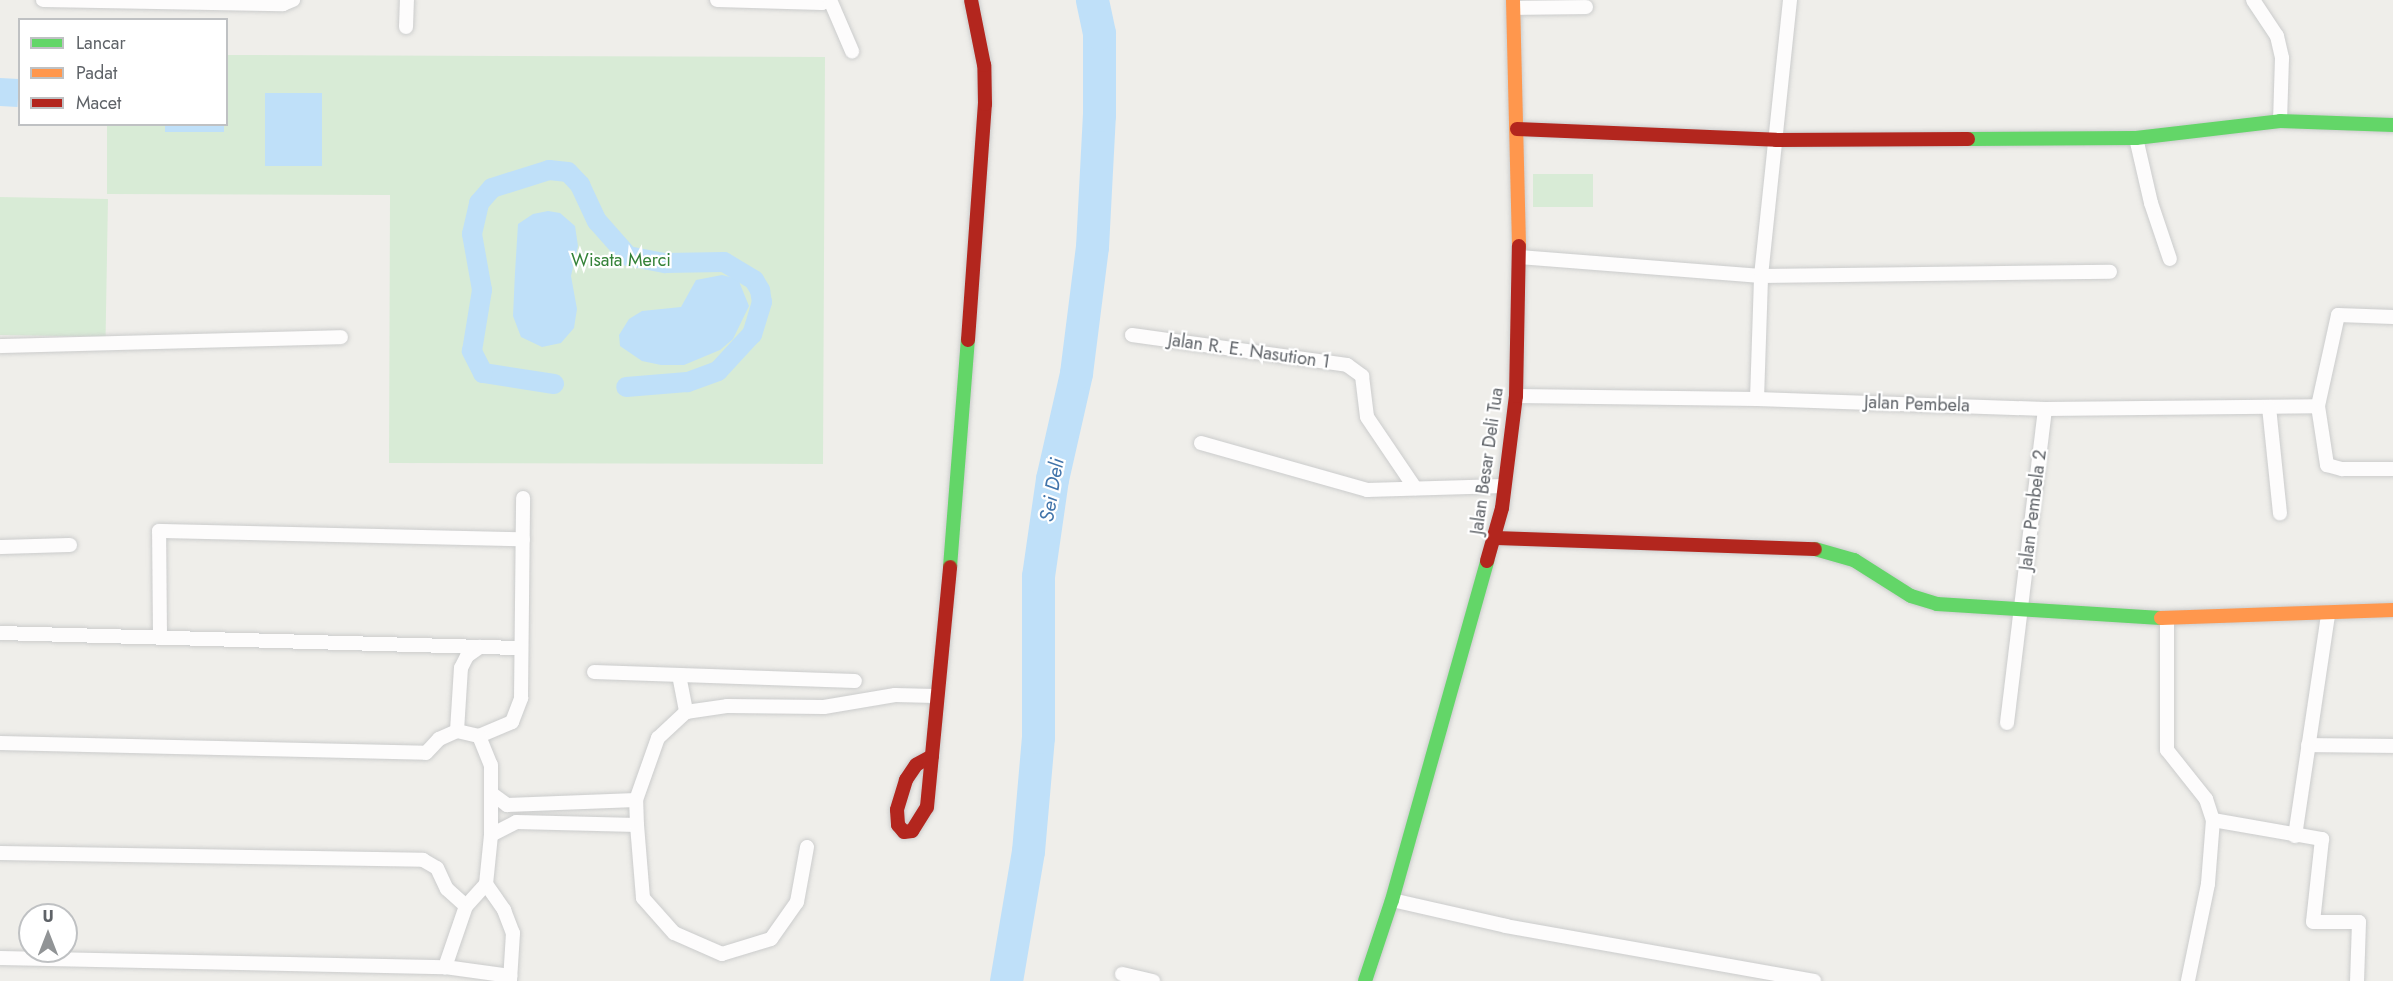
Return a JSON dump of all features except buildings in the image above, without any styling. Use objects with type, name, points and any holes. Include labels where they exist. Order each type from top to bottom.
[{"type":"street","points":[[43,0],[283,4],[293,0]]},
{"type":"street","points":[[406,27],[407,0]]},
{"type":"street","points":[[717,0],[829,0],[852,51]]},
{"type":"street","points":[[932,756],[916,765],[906,780],[897,810],[898,825],[904,832],[912,831],[922,820],[932,756],[935,696],[960,460],[985,104],[984,65],[971,0]]},
{"type":"street","points":[[1757,399],[1761,276],[1790,0]]},
{"type":"street","points":[[2253,0],[2277,36],[2282,58],[2280,121]]},
{"type":"street","points":[[1514,4],[1586,7]]},
{"type":"street","name":"Jalan Besar Deli Tua","points":[[1365,981],[1392,900],[1496,538],[1515,396],[1519,256],[1514,4]]},
{"type":"street","points":[[1517,129],[1776,140],[2136,138],[2280,121],[2393,124]]},
{"type":"street","points":[[2136,138],[2154,213],[2170,259]]},
{"type":"street","points":[[1519,256],[1761,276],[2110,272]]},
{"type":"street","points":[[2393,317],[2338,315],[2318,406],[2327,465],[2342,469],[2393,469]]},
{"type":"street","name":"Jalan R. E. Nasution 1","points":[[1132,335],[1347,365],[1362,376],[1367,417],[1414,488]]},
{"type":"street","points":[[0,346],[341,337]]},
{"type":"street","name":"Jalan Pembela","points":[[1515,396],[1757,399],[2045,409],[2318,406]]},
{"type":"street","points":[[2269,407],[2280,513]]},
{"type":"street","name":"Jalan Pembela 2","points":[[2007,723],[2045,409]]},
{"type":"street","points":[[1202,443],[1367,490],[1503,486]]},
{"type":"street","points":[[0,743],[426,753],[439,739],[457,731],[479,736],[512,722],[521,698],[519,648],[524,498]]},
{"type":"street","points":[[160,636],[159,531],[523,539]]},
{"type":"street","points":[[1496,538],[1806,546],[1854,560],[1925,602],[2020,610],[2167,618],[2393,610]]},
{"type":"street","points":[[0,547],[70,545]]},
{"type":"street","points":[[2295,836],[2328,614]]},
{"type":"street","points":[[2167,618],[2167,750],[2206,799],[2213,820],[2208,884],[2188,981]]},
{"type":"street","points":[[0,633],[519,648]]},
{"type":"street","points":[[457,731],[461,668],[467,656],[480,646]]},
{"type":"street","points":[[594,672],[855,681]]},
{"type":"street","points":[[680,675],[686,712]]},
{"type":"street","points":[[802,706],[803,679]]},
{"type":"street","points":[[807,848],[797,902],[771,939],[722,954],[674,933],[643,898],[637,825],[636,800],[658,738],[686,712],[727,706],[824,707],[895,695],[935,696]]},
{"type":"street","points":[[445,967],[466,906],[486,884],[491,835],[491,765],[479,736]]},
{"type":"street","points":[[2308,745],[2393,746]]},
{"type":"street","points":[[492,794],[507,805],[636,800]]},
{"type":"street","points":[[2213,820],[2322,839],[2313,922],[2359,922],[2357,981]]},
{"type":"street","points":[[491,835],[516,822],[637,825]]},
{"type":"street","points":[[0,853],[423,860],[436,868],[447,889],[466,906]]},
{"type":"street","points":[[0,958],[445,967],[510,979],[513,933],[504,909],[486,884]]},
{"type":"street","points":[[1392,900],[1506,926],[1814,981]]},
{"type":"street","points":[[1122,974],[1153,981]]},
{"type":"green space","name":"Wisata Merci","points":[[228,55],[825,57],[823,464],[389,463],[390,195],[107,194],[107,126],[228,126]]},
{"type":"green space","points":[[1533,174],[1593,174],[1593,207],[1533,207]]},
{"type":"green space","points":[[0,197],[108,199],[106,337],[0,335]]},
{"type":"water","points":[[0,78],[18,79],[18,107],[0,106]]},
{"type":"water","points":[[265,93],[322,93],[322,166],[265,166]]},
{"type":"water","points":[[165,126],[224,126],[224,132],[165,132]]},
{"type":"water","points":[[548,211],[560,213],[575,226],[578,246],[571,276],[577,309],[574,328],[561,343],[542,347],[521,337],[513,316],[518,224],[533,214]]},
{"type":"water","points":[[722,275],[738,279],[749,306],[733,339],[720,350],[684,365],[661,365],[642,361],[620,346],[619,335],[629,319],[642,311],[681,307],[696,280]]},
{"type":"waterway","name":"Sei Deli","points":[[1006,981],[1028,851],[1038,737],[1038,576],[1052,479],[1076,373],[1092,247],[1099,115],[1099,33],[1092,0]]},
{"type":"waterway","points":[[554,384],[483,373],[472,351],[482,290],[472,234],[479,203],[492,188],[549,170],[568,172],[580,185],[597,221],[628,256],[665,263],[724,262],[754,280],[760,290],[762,302],[752,334],[718,371],[687,382],[626,387]]},
{"type":"traffic: fast","points":[[1968,139],[2136,138],[2280,121],[2393,125]]},
{"type":"traffic: fast","points":[[950,567],[968,340]]},
{"type":"traffic: fast","points":[[1815,549],[1854,560],[1911,596],[1937,604],[2161,618]]},
{"type":"traffic: fast","points":[[1365,981],[1392,900],[1487,561]]},
{"type":"traffic: slow","points":[[1513,0],[1519,246]]},
{"type":"traffic: slow","points":[[2161,618],[2393,610]]},
{"type":"traffic: jam","points":[[968,340],[985,104],[984,65],[971,0]]},
{"type":"traffic: jam","points":[[1517,129],[1776,140],[1968,139]]},
{"type":"traffic: jam","points":[[1487,561],[1502,508],[1516,396],[1519,246]]},
{"type":"traffic: jam","points":[[1496,538],[1815,549]]},
{"type":"traffic: jam","points":[[932,756],[916,765],[906,780],[897,810],[898,825],[904,832],[912,831],[927,807],[950,567]]}]
